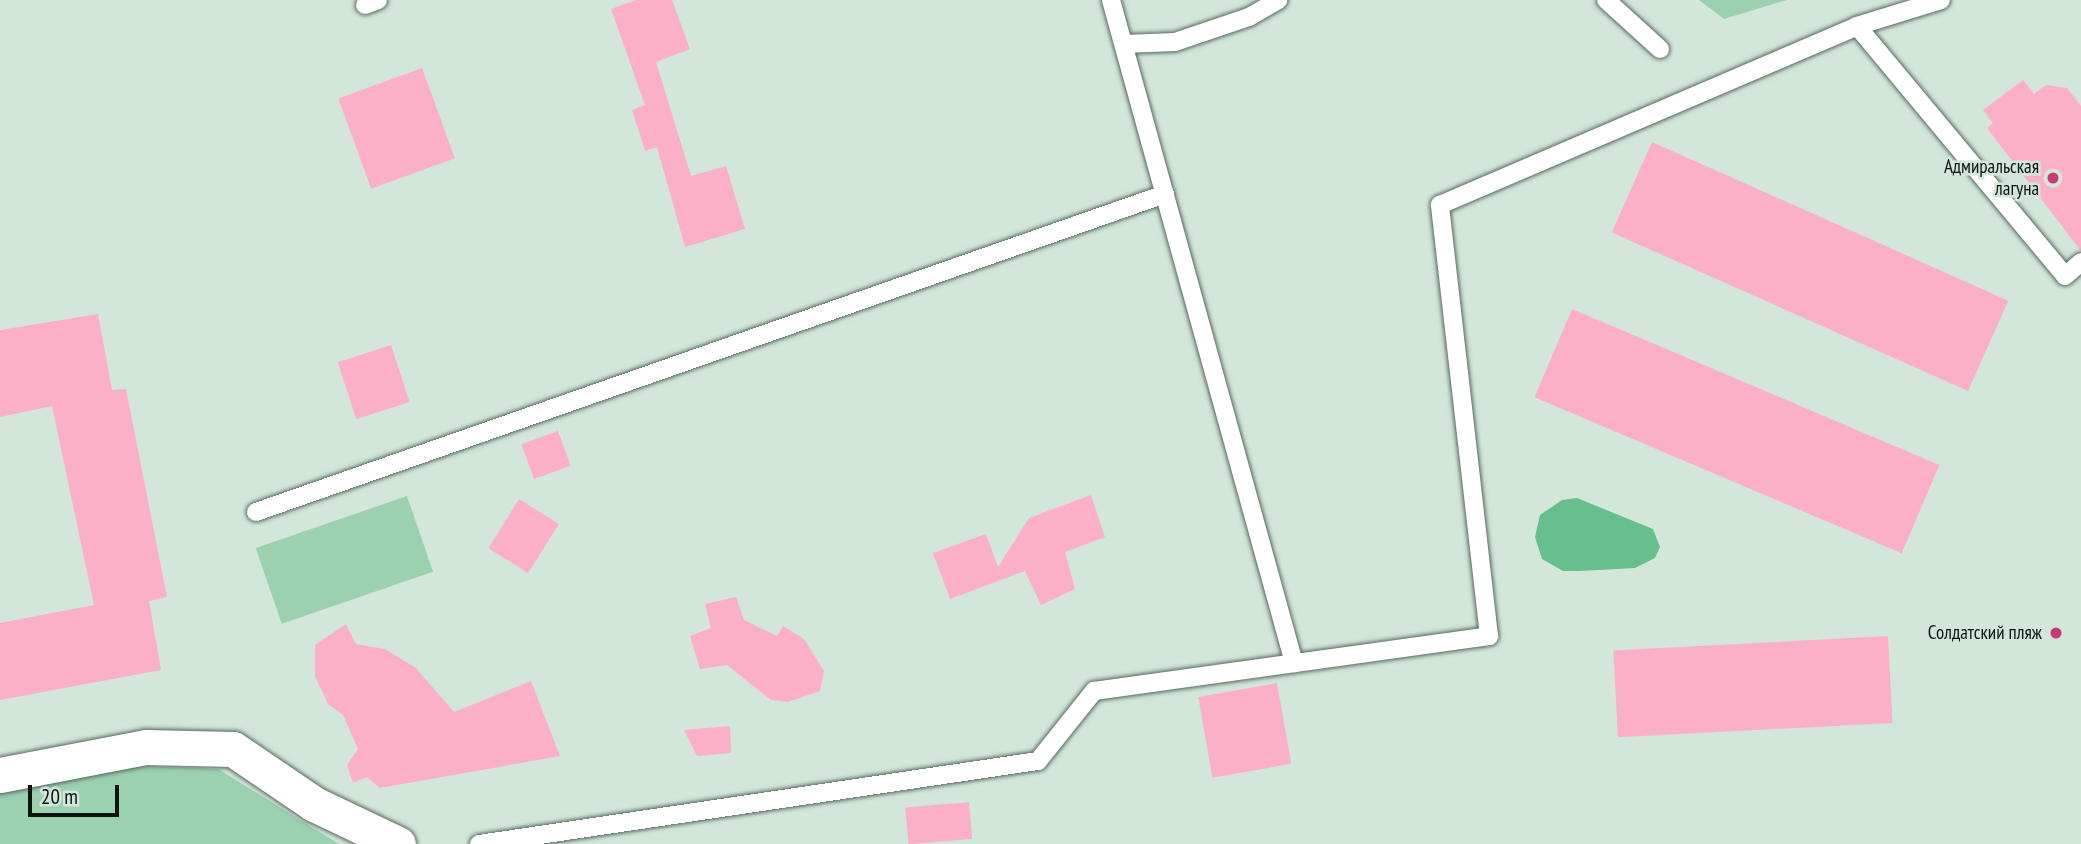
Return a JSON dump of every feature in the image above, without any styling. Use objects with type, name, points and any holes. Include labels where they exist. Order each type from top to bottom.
[{"type":"street","points":[[0,775],[146,747],[233,749],[314,804],[398,844]]},
{"type":"lane","points":[[1111,0],[1294,663]]},
{"type":"lane","points":[[1124,44],[1175,42],[1249,17],[1278,0]]},
{"type":"lane","points":[[1605,0],[1660,49]]},
{"type":"lane","points":[[479,844],[1038,761],[1094,691],[1489,636],[1440,205],[1857,26],[1941,0]]},
{"type":"lane","points":[[1857,26],[2065,276],[2081,262]]},
{"type":"lane","points":[[256,512],[1165,194]]},
{"type":"shaded area","points":[[1699,0],[1787,0],[1724,19]]},
{"type":"shaded area","points":[[407,496],[433,572],[282,624],[256,548]]},
{"type":"shaded area","points":[[1577,498],[1653,529],[1660,547],[1655,558],[1635,568],[1580,571],[1563,571],[1542,559],[1535,537],[1540,515],[1562,500]]},
{"type":"shaded area","points":[[140,766],[218,769],[339,844],[0,844],[0,793]]},
{"type":"building","points":[[636,0],[672,0],[690,49],[656,62],[691,176],[726,166],[745,229],[685,247],[657,147],[645,151],[632,110],[645,105],[611,9]]},
{"type":"building","points":[[422,68],[455,158],[371,189],[338,98]]},
{"type":"building","name":"Адмиральская лагуна","points":[[2023,80],[2034,94],[2046,85],[2067,88],[2081,106],[2081,251],[1987,128],[1993,123],[1983,110]]},
{"type":"building","points":[[1652,142],[2008,301],[1968,391],[1612,232]]},
{"type":"building","points":[[1572,309],[1939,465],[1902,553],[1534,397]]},
{"type":"building","points":[[98,314],[112,390],[126,389],[167,597],[149,601],[161,670],[0,700],[0,623],[94,605],[52,406],[0,417],[0,330]]},
{"type":"building","points":[[391,345],[410,402],[356,419],[338,362]]},
{"type":"building","points":[[558,431],[571,466],[534,479],[521,444]]},
{"type":"building","points":[[1091,495],[1105,537],[1065,552],[1075,589],[1041,605],[1025,571],[950,599],[933,553],[986,534],[998,567],[1029,518]]},
{"type":"building","points":[[519,499],[559,524],[528,573],[488,548]]},
{"type":"building","points":[[736,597],[744,620],[777,636],[783,626],[804,639],[824,671],[820,691],[788,702],[771,700],[727,665],[700,669],[690,636],[711,628],[705,604]]},
{"type":"building","points":[[346,624],[356,644],[385,649],[416,668],[454,712],[531,681],[560,756],[380,788],[367,777],[353,783],[347,765],[358,749],[343,715],[328,704],[315,676],[315,645]]},
{"type":"building","points":[[1888,636],[1893,723],[1618,737],[1613,650]]},
{"type":"building","points":[[1277,683],[1291,764],[1212,778],[1198,697]]},
{"type":"building","points":[[730,726],[731,753],[697,756],[684,730]]},
{"type":"building","points":[[969,802],[972,839],[908,844],[905,808]]},
{"type":"place","name":"Адмиральская лагуна","points":[[2053,178]]},
{"type":"place","name":"Солдатский пляж","points":[[2056,633]]}]
